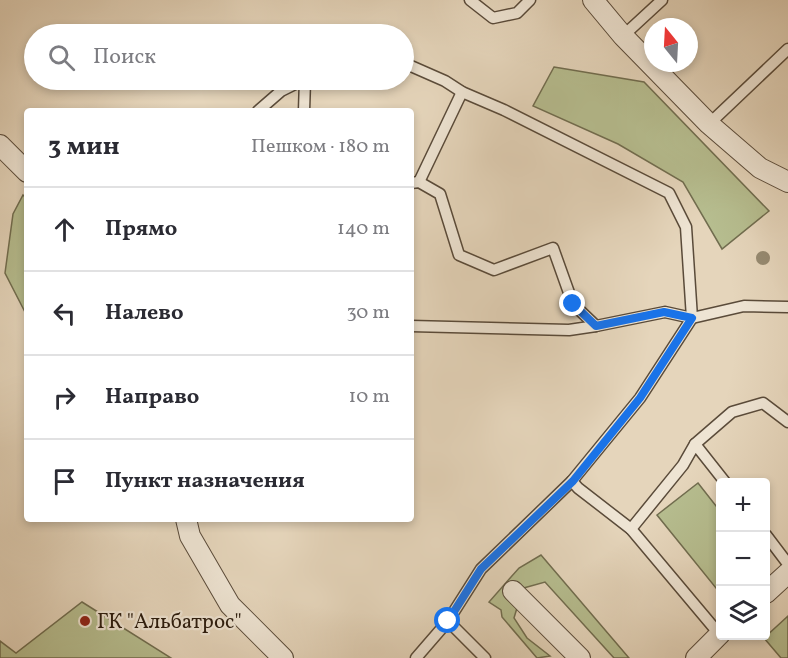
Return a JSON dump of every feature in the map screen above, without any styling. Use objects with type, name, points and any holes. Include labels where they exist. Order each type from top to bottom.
[{"type":"street","points":[[593,0],[623,36],[709,124],[760,168],[788,182]]},
{"type":"street","points":[[0,145],[24,169]]},
{"type":"street","points":[[187,522],[190,536],[230,606],[283,658]]},
{"type":"street","points":[[770,589],[788,573]]},
{"type":"street","points":[[513,591],[580,658]]},
{"type":"street","points":[[696,658],[716,639]]},
{"type":"lane","points":[[470,0],[493,18],[517,13],[530,0]]},
{"type":"lane","points":[[623,36],[662,0]]},
{"type":"lane","points":[[709,124],[788,49]]},
{"type":"lane","points":[[414,67],[504,110],[669,194],[686,227],[692,318],[640,398],[573,481],[481,569],[448,621],[416,658]]},
{"type":"lane","points":[[261,108],[283,90]]},
{"type":"lane","points":[[304,90],[304,108]]},
{"type":"lane","points":[[462,92],[415,182],[440,194],[459,255],[494,270],[554,248],[573,304],[596,326]]},
{"type":"lane","points":[[414,326],[568,330],[664,312],[692,318],[744,306],[788,306]]},
{"type":"lane","points":[[631,528],[682,465],[695,444],[732,412],[763,403],[788,422]]},
{"type":"lane","points":[[695,444],[721,478]]},
{"type":"lane","points":[[573,481],[578,488],[631,528],[716,630]]},
{"type":"lane","points":[[770,541],[788,564]]},
{"type":"lane","points":[[448,621],[485,658]]},
{"type":"green space","points":[[554,67],[644,82],[769,211],[722,249],[683,182],[618,144],[533,106]]},
{"type":"green space","points":[[23,195],[24,310],[5,273],[13,214]]},
{"type":"green space","points":[[698,483],[716,506],[716,588],[657,515]]},
{"type":"green space","points":[[541,555],[629,658],[614,658],[545,582],[513,591],[520,598],[514,618],[527,638],[550,656],[537,658],[502,617],[501,610],[489,602],[519,568]]},
{"type":"green space","name":"ГК \"Альбатрос\"","points":[[82,602],[171,658],[0,658],[0,641],[16,653]]},
{"type":"green space","points":[[788,616],[788,658],[781,658],[766,640],[770,640],[770,632]]},
{"type":"place","name":"ГК \"Альбатрос\"","points":[[85,621]]},
{"type":"route","points":[[448,621],[481,569],[573,481],[640,398],[692,318],[664,312],[596,326],[573,304]]}]
